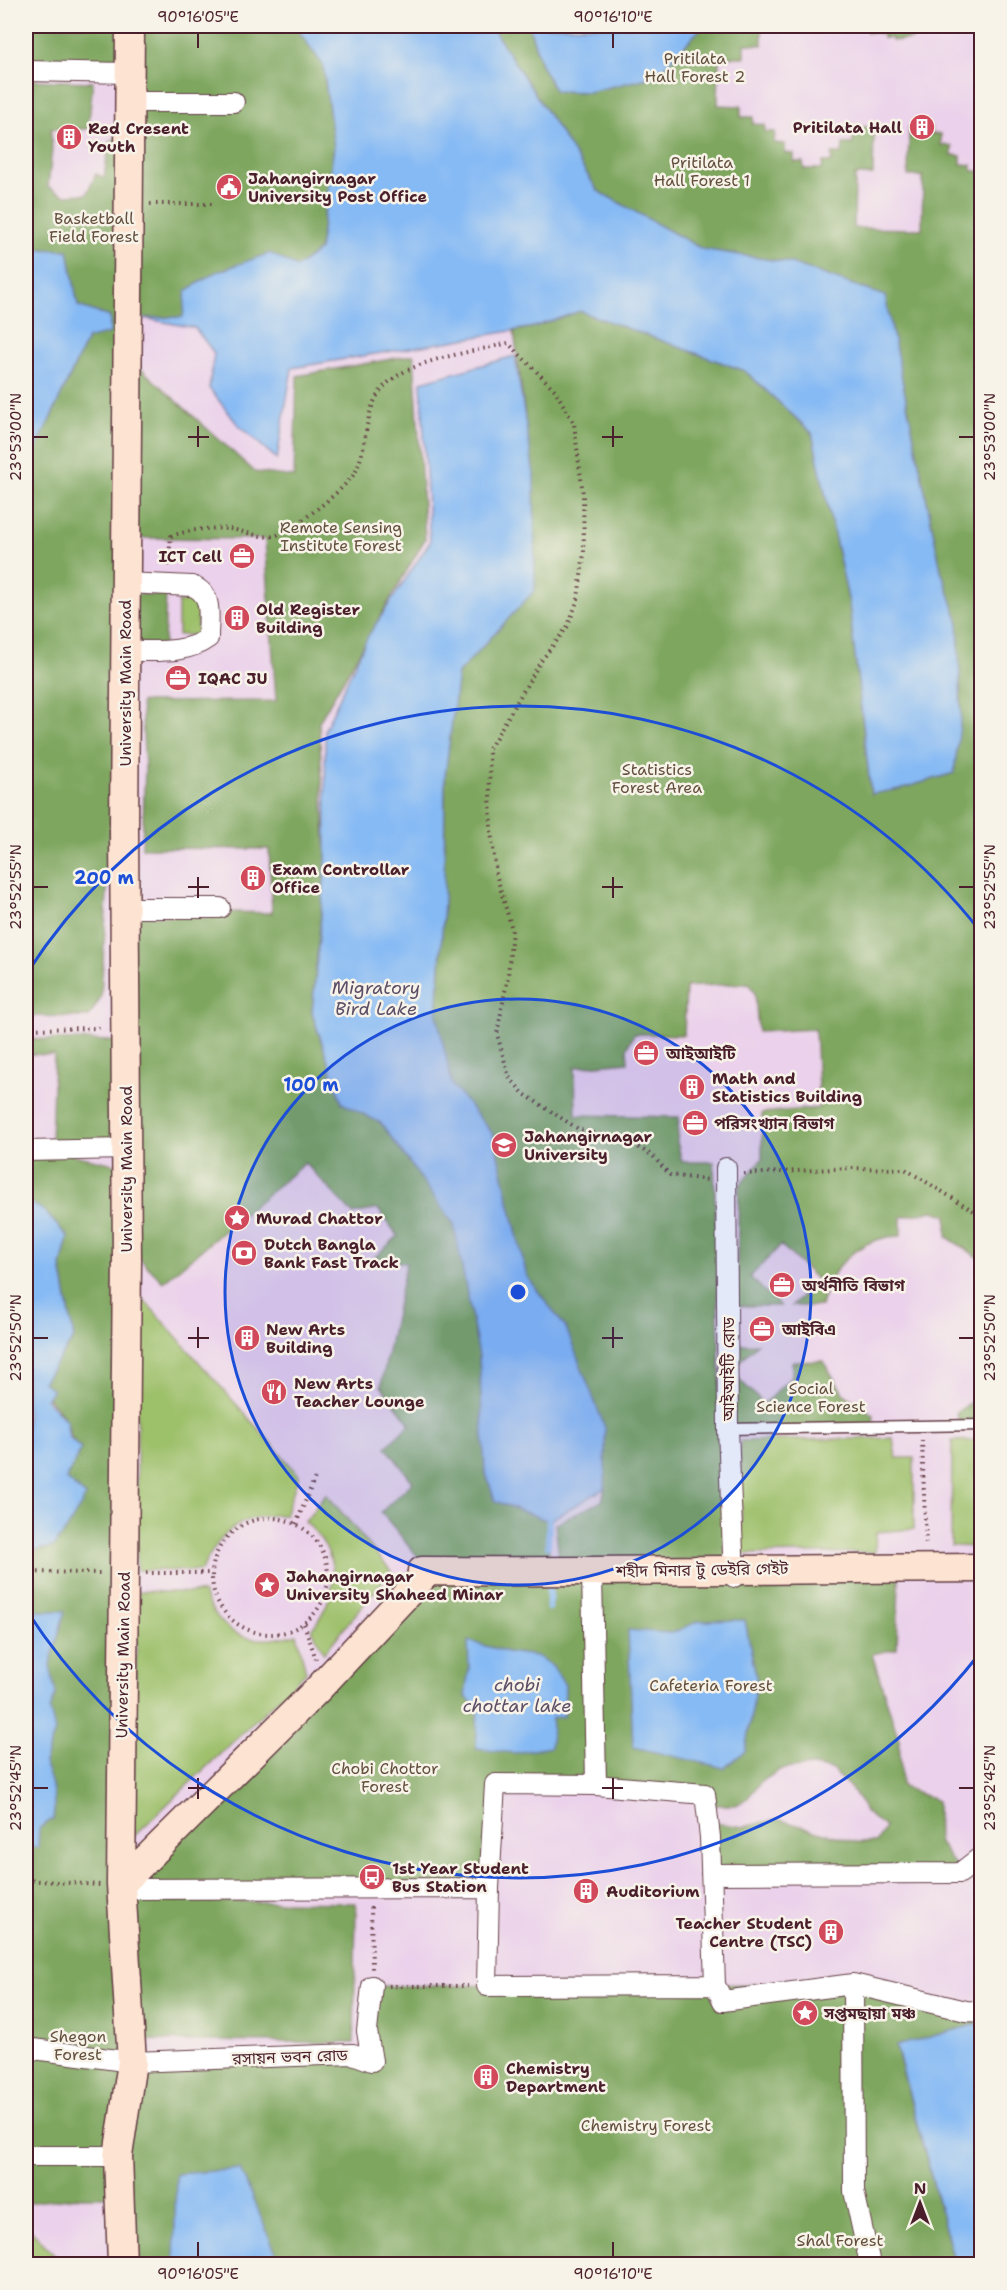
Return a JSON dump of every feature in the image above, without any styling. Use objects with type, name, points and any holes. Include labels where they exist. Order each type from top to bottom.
[{"type":"street","name":"University Main Road","points":[[122,2265],[118,2156],[132,2062],[121,1887],[126,1259],[125,583],[130,329],[128,204],[130,26]]},
{"type":"street","points":[[26,71],[129,73]]},
{"type":"street","points":[[129,102],[234,102]]},
{"type":"street","points":[[125,583],[192,586],[201,589],[208,598],[208,638],[184,649],[125,651]]},
{"type":"street","points":[[125,908],[220,908]]},
{"type":"street","points":[[26,1151],[126,1149]]},
{"type":"street","name":"আইআইটি রোড","points":[[726,1175],[728,1430],[734,1573]]},
{"type":"street","name":"শহীদ মিনার টু ডেইরি গেইট","points":[[324,1682],[422,1575],[930,1572],[981,1568]]},
{"type":"street","points":[[930,1572],[981,1576]]},
{"type":"street","points":[[592,1575],[596,1785]]},
{"type":"street","points":[[121,1887],[324,1682]]},
{"type":"street","points":[[715,1985],[487,1986],[489,1888],[495,1784],[596,1785],[705,1794],[711,1874],[715,1985],[723,2001],[853,1984],[966,2011],[981,2012]]},
{"type":"street","points":[[711,1874],[960,1874],[981,1856]]},
{"type":"street","points":[[121,1887],[489,1888]]},
{"type":"street","points":[[853,1984],[854,2191],[870,2265]]},
{"type":"street","name":"রসায়ন ভবন রোড","points":[[132,2062],[354,2055],[372,2061],[367,2031],[372,1986]]},
{"type":"street","points":[[26,2048],[132,2062]]},
{"type":"street","points":[[26,2156],[118,2156]]},
{"type":"lane","points":[[728,1430],[981,1425]]},
{"type":"path","points":[[128,204],[213,204]]},
{"type":"path","points":[[167,585],[171,536],[195,529],[228,529],[273,536],[296,524],[339,490],[356,472],[368,421],[381,390],[406,369],[508,344],[555,390],[574,424],[583,494],[584,553],[578,599],[568,626],[541,661],[489,749],[491,831],[496,874],[512,929],[508,976],[497,1034],[509,1077],[524,1094],[580,1130],[626,1140],[653,1156],[670,1175],[726,1175],[849,1168],[905,1169],[981,1216]]},
{"type":"path","points":[[26,1029],[124,1028]]},
{"type":"path","points":[[922,1425],[930,1572]]},
{"type":"path","points":[[296,1524],[316,1476]]},
{"type":"path","points":[[262,1519],[280,1519],[296,1524],[321,1548],[327,1564],[328,1581],[324,1597],[315,1612],[303,1623],[288,1631],[271,1634],[254,1632],[238,1625],[225,1613],[216,1599],[211,1574],[219,1548],[230,1534],[245,1524],[262,1519]]},
{"type":"path","points":[[26,1572],[211,1574]]},
{"type":"path","points":[[303,1623],[324,1682]]},
{"type":"path","points":[[26,1880],[121,1887]]},
{"type":"path","points":[[370,1889],[372,1986],[487,1986]]},
{"type":"shaded area","name":"Jahangirnagar University","points":[[26,26],[981,26],[981,2264],[26,2264]]},
{"type":"green space","points":[[26,26],[130,26],[129,73],[26,71]]},
{"type":"green space","points":[[139,26],[295,26],[323,65],[334,147],[319,250],[297,267],[183,317],[143,318],[137,315]]},
{"type":"green space","name":"Statistics Forest Area","points":[[491,26],[529,26],[541,64],[555,91],[588,92],[656,76],[703,26],[776,26],[776,29],[762,29],[762,45],[745,44],[745,57],[719,57],[718,105],[741,106],[741,117],[753,117],[753,124],[765,125],[765,132],[775,132],[774,143],[785,144],[785,153],[794,154],[794,162],[803,162],[804,169],[822,169],[823,162],[832,162],[832,154],[842,154],[843,144],[853,144],[853,132],[861,132],[861,127],[874,127],[873,175],[855,175],[854,228],[922,229],[923,176],[908,176],[909,127],[931,128],[931,134],[941,134],[941,145],[952,146],[952,155],[961,156],[961,164],[972,165],[972,171],[981,171],[981,1259],[947,1237],[947,1215],[933,1211],[901,1217],[901,1236],[872,1242],[849,1256],[831,1278],[821,1306],[792,1306],[817,1280],[781,1245],[750,1277],[780,1306],[736,1306],[739,1186],[762,1159],[762,1113],[819,1108],[815,1029],[758,1032],[755,993],[749,983],[686,987],[684,1035],[634,1034],[627,1048],[628,1062],[575,1067],[576,1115],[679,1117],[677,1142],[682,1162],[714,1162],[725,1559],[560,1565],[555,1524],[602,1501],[605,1488],[566,1328],[527,1277],[493,1134],[452,1085],[437,1016],[444,900],[445,777],[458,673],[535,589],[528,439],[514,331],[534,327],[580,311],[745,371],[812,433],[849,603],[871,794],[900,789],[954,773],[961,699],[958,620],[941,570],[885,296],[791,263],[702,249],[598,191]]},
{"type":"green space","points":[[852,26],[943,26],[943,29],[928,29],[928,33],[913,33],[912,39],[892,41],[892,38],[883,38],[883,33],[867,32],[867,28],[852,28]]},
{"type":"green space","name":"Basketball Field Forest","points":[[26,80],[93,82],[88,129],[51,129],[52,150],[48,187],[64,195],[87,194],[96,174],[104,178],[109,143],[121,134],[125,583],[101,997],[89,1017],[26,1016],[26,464],[33,456],[87,339],[111,327],[110,317],[78,306],[68,250],[26,249]]},
{"type":"green space","name":"Remote Sensing Institute Forest","points":[[414,355],[425,539],[319,722],[326,860],[312,1013],[342,1103],[381,1123],[454,1224],[479,1356],[485,1470],[495,1501],[549,1521],[549,1564],[424,1564],[381,1512],[413,1482],[386,1447],[410,1424],[381,1386],[406,1263],[374,1258],[398,1236],[378,1209],[353,1214],[305,1163],[163,1282],[132,1251],[133,915],[213,918],[227,912],[272,913],[269,849],[142,848],[145,767],[141,702],[276,701],[265,539],[136,538],[138,366],[255,472],[294,477],[297,376]]},
{"type":"green space","points":[[131,594],[166,595],[164,645],[129,644]]},
{"type":"green space","points":[[198,601],[197,635],[178,635],[178,602]]},
{"type":"green space","points":[[26,1039],[117,1041],[115,1141],[51,1141],[54,1055],[26,1054]]},
{"type":"green space","points":[[51,1150],[124,1166],[121,1883],[421,1579],[899,1576],[897,1649],[872,1654],[899,1740],[902,1786],[937,1801],[938,1842],[960,1873],[711,1869],[708,1822],[744,1827],[777,1819],[855,1842],[877,1842],[885,1827],[866,1813],[855,1793],[833,1770],[813,1766],[781,1769],[761,1782],[746,1800],[736,1805],[706,1805],[705,1794],[495,1784],[489,1888],[198,1889],[127,1900],[356,1903],[354,2043],[131,2040],[132,2061],[372,2061],[372,1986],[853,1984],[981,2012],[981,2023],[896,2047],[955,2264],[132,2264],[119,2197],[78,2197],[26,2203],[26,1552],[53,1546],[58,1539],[66,1479],[81,1449],[71,1436],[62,1414],[47,1396],[43,1382],[74,1338],[61,1266],[68,1237],[43,1210],[26,1200],[26,1151]]},
{"type":"green space","points":[[137,1292],[299,1475],[285,1515],[255,1518],[233,1528],[216,1545],[201,1571],[137,1570]]},
{"type":"green space","name":"Social Science Forest","points":[[757,1344],[731,1371],[764,1404],[792,1376],[792,1362],[823,1361],[843,1393],[874,1415],[873,1426],[728,1427],[728,1345]]},
{"type":"green space","points":[[981,1395],[981,1422],[959,1422],[956,1413]]},
{"type":"green space","points":[[893,1438],[896,1458],[914,1458],[914,1529],[876,1532],[875,1552],[742,1554],[740,1441]]},
{"type":"green space","points":[[981,1440],[981,1547],[951,1546],[952,1441]]},
{"type":"green space","points":[[326,1494],[391,1571],[324,1653],[312,1629],[328,1601],[332,1587],[331,1560],[326,1547],[305,1522]]},
{"type":"green space","points":[[138,1591],[203,1593],[211,1608],[229,1629],[252,1639],[280,1638],[297,1634],[306,1672],[132,1838]]},
{"type":"green space","points":[[26,2226],[64,2264],[26,2264]]},
{"type":"water","points":[[295,26],[491,26],[598,191],[702,249],[791,263],[885,296],[941,570],[958,620],[961,716],[954,773],[900,789],[871,794],[849,603],[812,433],[745,371],[580,311],[534,327],[292,368],[277,459],[239,426],[209,388],[214,353],[195,328],[143,318],[183,317],[186,291],[214,273],[270,253],[297,267],[319,250],[334,147],[323,65]]},
{"type":"water","points":[[529,26],[703,26],[656,76],[589,92],[555,91],[541,64]]},
{"type":"water","points":[[26,249],[68,250],[78,306],[110,317],[110,333],[87,339],[33,456],[26,464]]},
{"type":"water","name":"Migratory Bird Lake","points":[[515,356],[534,474],[535,590],[458,673],[445,777],[444,900],[437,1016],[452,1085],[493,1134],[527,1277],[566,1328],[605,1428],[605,1488],[549,1521],[495,1501],[485,1470],[479,1356],[454,1224],[381,1123],[342,1103],[312,1013],[326,861],[325,729],[368,636],[430,542],[421,382]]},
{"type":"water","points":[[26,1200],[43,1210],[68,1237],[61,1266],[74,1338],[43,1382],[53,1390],[46,1399],[66,1420],[69,1437],[81,1449],[66,1479],[86,1496],[67,1529],[53,1547],[26,1552]]},
{"type":"water","points":[[26,1611],[65,1611],[50,1665],[56,1694],[50,1710],[55,1731],[44,1763],[53,1790],[53,1819],[39,1828],[38,1848],[26,1846]]},
{"type":"water","points":[[745,1620],[757,1682],[745,1751],[724,1768],[633,1747],[628,1630],[672,1633],[699,1621]]},
{"type":"water","name":"chobi chottar lake","points":[[468,1641],[507,1652],[537,1656],[552,1666],[565,1685],[564,1716],[552,1718],[551,1747],[514,1753],[476,1749],[478,1708],[465,1696],[469,1669]]},
{"type":"water","points":[[981,2023],[981,2264],[955,2264],[896,2046]]},
{"type":"water","points":[[240,2169],[281,2264],[174,2264],[176,2174]]},
{"type":"waterway","points":[[548,1546],[549,1521]]},
{"type":"waterway","points":[[549,1588],[549,1608]]},
{"type":"place","name":"Pritilata Hall","points":[[922,127]]},
{"type":"place","name":"Red Cresent Youth","points":[[69,137]]},
{"type":"place","name":"Jahangirnagar University Post Office","points":[[229,187]]},
{"type":"place","name":"ICT Cell","points":[[242,556]]},
{"type":"place","name":"Old Register Building","points":[[237,618]]},
{"type":"place","name":"IQAC JU","points":[[178,678]]},
{"type":"place","name":"Exam Controllar Office","points":[[253,878]]},
{"type":"place","name":"আইআইটি","points":[[646,1053]]},
{"type":"place","name":"Math and Statistics Building","points":[[692,1087]]},
{"type":"place","name":"পরিসংখ্যান বিভাগ","points":[[695,1123]]},
{"type":"place","name":"Jahangirnagar University","points":[[504,1145]]},
{"type":"place","name":"Murad Chattor","points":[[237,1218]]},
{"type":"place","name":"Dutch Bangla Bank Fast Track","points":[[244,1253]]},
{"type":"place","name":"অর্থনীতি বিভাগ","points":[[782,1285]]},
{"type":"place","name":"আইবিএ","points":[[762,1329]]},
{"type":"place","name":"New Arts Building","points":[[247,1338]]},
{"type":"place","name":"New Arts Teacher Lounge","points":[[274,1392]]},
{"type":"place","name":"Jahangirnagar University Shaheed Minar","points":[[267,1585]]},
{"type":"place","name":"1st Year Student Bus Station","points":[[372,1877]]},
{"type":"place","name":"Auditorium","points":[[586,1891]]},
{"type":"place","name":"Teacher Student Centre (TSC)","points":[[831,1932]]},
{"type":"place","name":"সপ্তমছায়া মঞ্চ","points":[[805,2013]]},
{"type":"place","name":"Chemistry Department","points":[[486,2077]]},
{"type":"park label","name":"Pritilata Hall Forest 2","points":[[695,67]]},
{"type":"park label","name":"Pritilata Hall Forest 1","points":[[702,171]]},
{"type":"park label","name":"Cafeteria Forest","points":[[711,1685]]},
{"type":"park label","name":"Chobi Chottor Forest","points":[[385,1777]]},
{"type":"park label","name":"Shegon Forest","points":[[78,2045]]},
{"type":"park label","name":"Chemistry Forest","points":[[646,2125]]},
{"type":"park label","name":"Shal Forest","points":[[840,2240]]}]
